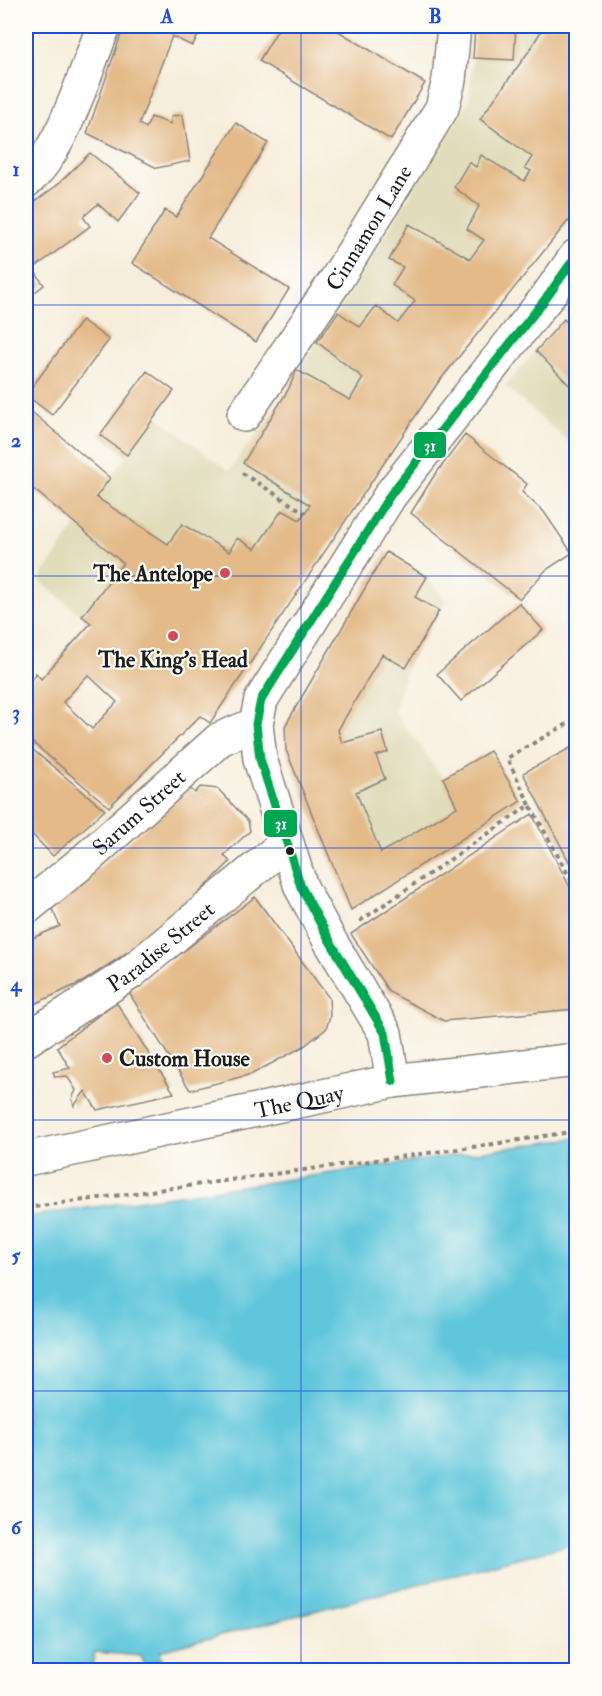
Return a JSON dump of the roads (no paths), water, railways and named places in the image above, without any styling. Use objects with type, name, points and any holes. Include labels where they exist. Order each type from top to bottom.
[{"type":"street","points":[[26,181],[35,174],[58,139],[103,26]]},
{"type":"street","name":"Cinnamon Lane","points":[[244,415],[336,280],[442,108],[449,80],[454,26]]},
{"type":"street","points":[[393,1081],[385,1033],[301,887],[260,759],[256,724],[261,700],[378,512],[547,297],[576,256]]},
{"type":"street","name":"Sarum Street","points":[[26,908],[86,859],[220,739],[256,724]]},
{"type":"street","name":"Paradise Street","points":[[26,1040],[130,973],[286,843]]},
{"type":"street","name":"The Quay","points":[[26,1159],[393,1081],[576,1060]]},
{"type":"water","points":[[576,1138],[576,1543],[160,1651],[162,1659],[144,1664],[141,1656],[95,1652],[91,1670],[26,1670],[26,1217]]},
{"type":"place","name":"The Antelope","points":[[225,573]]},
{"type":"place","name":"The King's Head","points":[[173,636]]},
{"type":"place","name":"Custom House","points":[[107,1058]]}]
